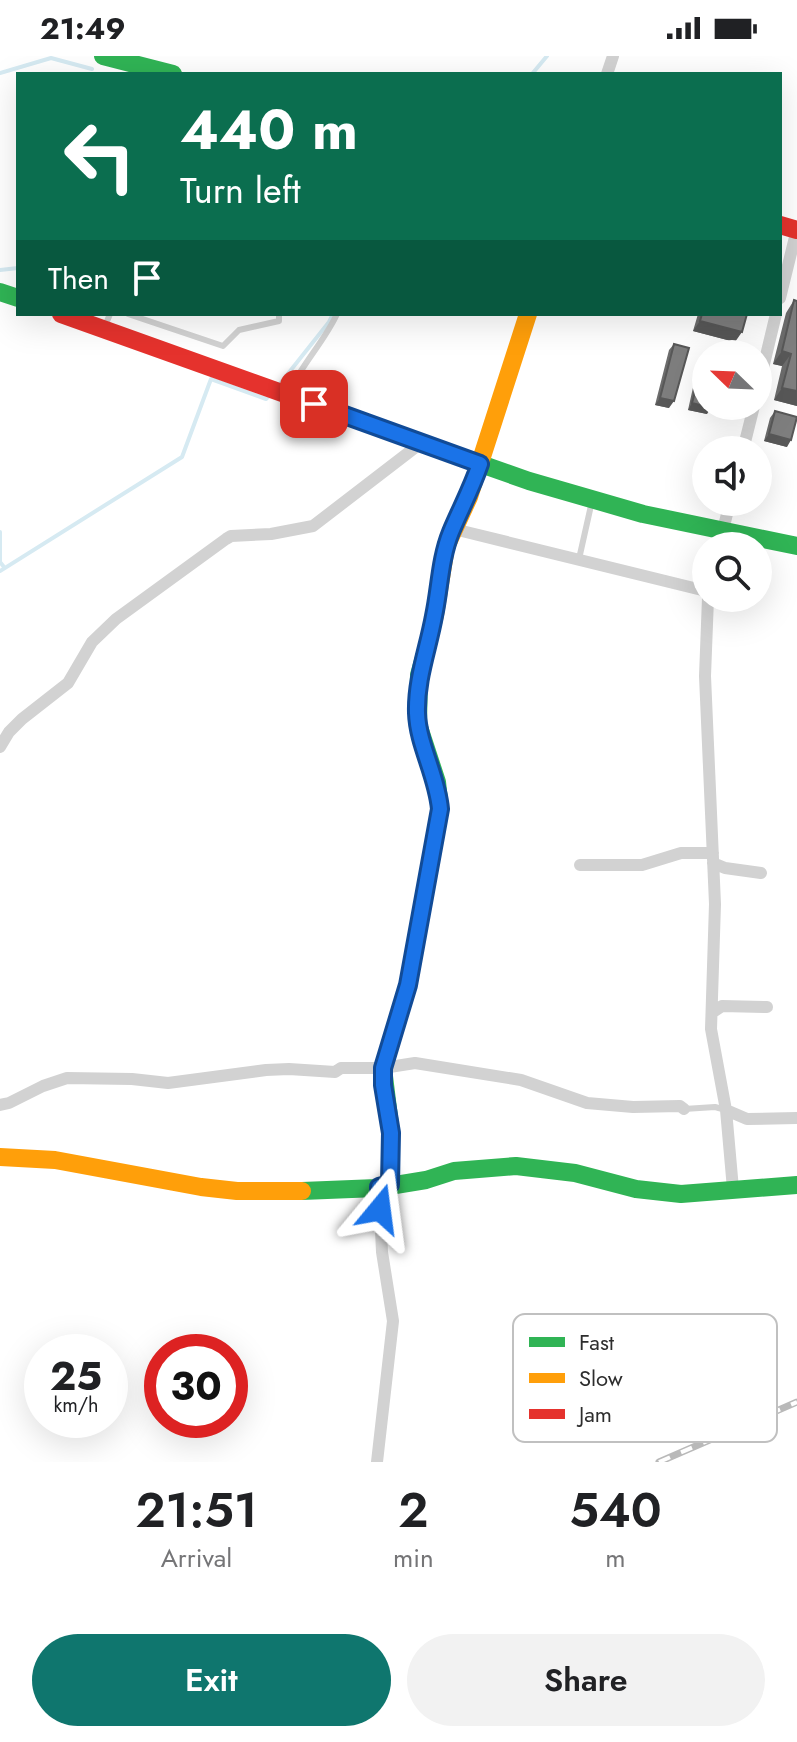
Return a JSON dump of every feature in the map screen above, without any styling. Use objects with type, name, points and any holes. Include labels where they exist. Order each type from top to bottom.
[{"type":"main road","points":[[103,56],[165,72]]},
{"type":"main road","points":[[72,316],[107,322],[279,391],[480,464],[697,532]]},
{"type":"main road","points":[[385,1185],[391,1133],[383,1068],[408,985],[440,809],[437,782],[421,734],[417,710],[419,675],[435,615],[442,563],[469,497],[527,316]]},
{"type":"main road","points":[[772,544],[797,546]]},
{"type":"main road","points":[[0,1157],[69,1162],[224,1190],[332,1191],[426,1180],[454,1171],[526,1166],[681,1194],[797,1185]]},
{"type":"street","points":[[782,290],[797,230]]},
{"type":"street","points":[[770,340],[776,316]]},
{"type":"street","points":[[0,747],[22,719],[68,683],[92,642],[116,619],[226,539],[313,526],[421,443]]},
{"type":"street","points":[[455,525],[462,531],[692,587]]},
{"type":"street","points":[[707,612],[705,676],[713,858],[711,1029],[726,1110],[733,1189]]},
{"type":"street","points":[[580,865],[642,865],[681,853],[713,858],[725,868],[761,873]]},
{"type":"street","points":[[713,1012],[722,1006],[767,1007]]},
{"type":"street","points":[[0,1105],[67,1078],[168,1083],[266,1070],[335,1072],[341,1068],[383,1068],[415,1063],[521,1080],[587,1103],[633,1107],[680,1106],[684,1109]]},
{"type":"street","points":[[726,1110],[747,1119],[797,1118]]},
{"type":"street","points":[[377,1462],[393,1321],[382,1252],[385,1185]]},
{"type":"lane","points":[[134,316],[223,346],[239,330],[279,321],[279,316]]},
{"type":"lane","points":[[279,391],[298,373],[336,316]]},
{"type":"lane","points":[[579,559],[592,501]]},
{"type":"lane","points":[[684,1109],[715,1107],[726,1110]]},
{"type":"building","points":[[794,300],[797,301],[797,391],[782,388],[791,354],[782,351]]},
{"type":"building","points":[[701,316],[746,316],[742,332],[700,321]]},
{"type":"building","points":[[674,344],[689,348],[674,401],[660,398]]},
{"type":"building","points":[[775,411],[797,417],[791,440],[769,434]]},
{"type":"waterway","points":[[534,72],[547,56]]},
{"type":"waterway","points":[[0,73],[51,58],[92,69]]},
{"type":"waterway","points":[[0,270],[16,268]]},
{"type":"waterway","points":[[279,385],[332,316]]},
{"type":"waterway","points":[[0,571],[182,457],[211,379],[266,399],[270,395]]},
{"type":"waterway","points":[[0,532],[0,562],[4,567]]},
{"type":"railway","points":[[777,1411],[797,1402]]},
{"type":"railway","points":[[659,1462],[705,1442]]},
{"type":"traffic: fast","points":[[103,56],[165,72]]},
{"type":"traffic: fast","points":[[0,292],[16,297]]},
{"type":"traffic: fast","points":[[458,456],[529,481],[643,514],[797,546]]},
{"type":"traffic: fast","points":[[390,1184],[391,1133],[383,1068],[408,985],[440,809],[437,782],[418,724],[419,675],[427,647]]},
{"type":"traffic: fast","points":[[302,1191],[377,1188],[426,1180],[454,1171],[516,1166],[575,1173],[636,1189],[681,1194],[797,1185]]},
{"type":"traffic: slow","points":[[427,647],[446,547],[469,497],[527,316]]},
{"type":"traffic: slow","points":[[0,1157],[55,1160],[201,1187],[237,1191],[302,1191]]},
{"type":"traffic: jam","points":[[782,226],[797,230]]},
{"type":"traffic: jam","points":[[67,316],[458,456]]},
{"type":"route","points":[[314,404],[480,464],[469,497],[452,530],[442,563],[435,615],[419,675],[418,724],[437,782],[440,809],[408,985],[383,1068],[391,1133],[390,1184],[379,1187],[380,1209]]}]
